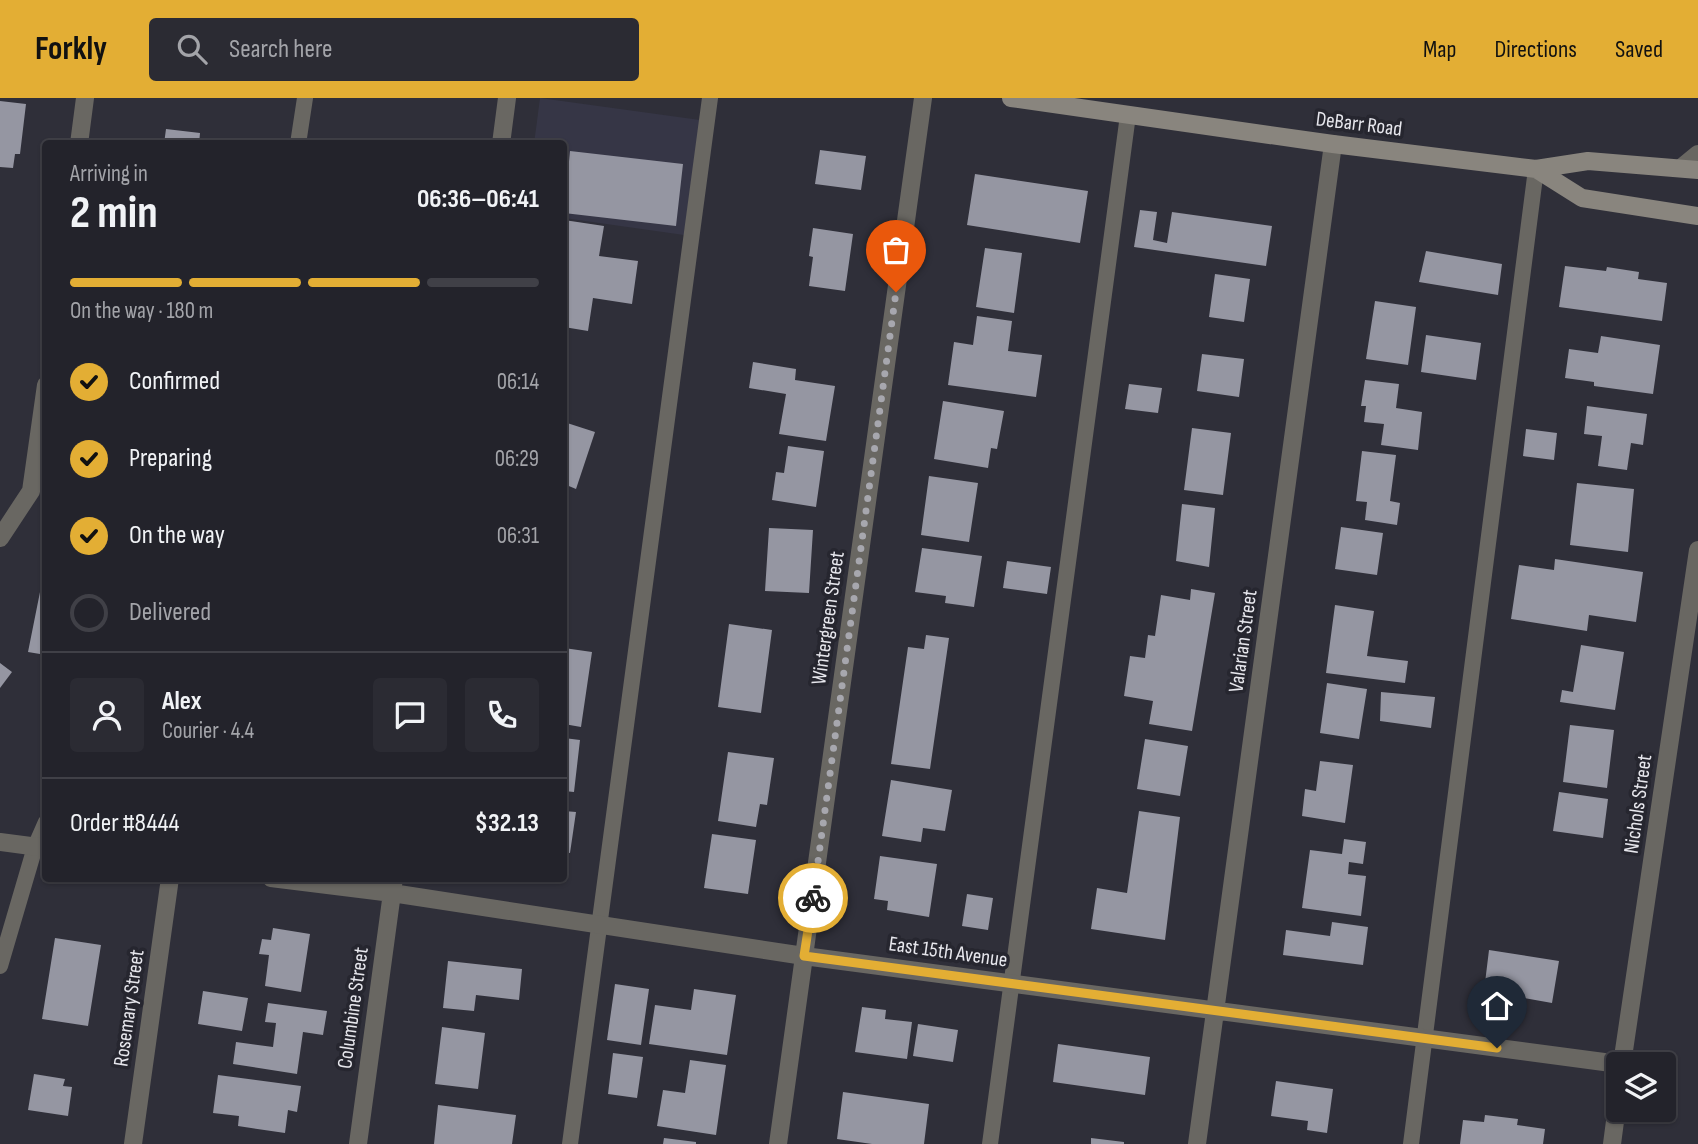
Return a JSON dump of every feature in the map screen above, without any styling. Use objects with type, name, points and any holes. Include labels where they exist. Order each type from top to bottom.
[{"type":"main road","name":"DeBarr Road","points":[[1010,98],[1332,144],[1536,169],[1588,161],[1689,169]]},
{"type":"main road","name":"DeBarr Road","points":[[1536,169],[1582,198],[1698,216]]},
{"type":"street","points":[[80,140],[85,98]]},
{"type":"street","points":[[501,140],[507,98]]},
{"type":"street","name":"Wintergreen Street","points":[[778,1144],[923,98]]},
{"type":"street","name":"Valarian Street","points":[[1197,1144],[1332,144]]},
{"type":"street","points":[[1689,169],[1698,154]]},
{"type":"street","points":[[0,538],[31,491],[42,413]]},
{"type":"street","name":"Nichols Street","points":[[1623,1052],[1698,550]]},
{"type":"street","points":[[0,842],[40,847]]},
{"type":"street","name":"Rosemary Street","points":[[133,1144],[169,882]]},
{"type":"street","name":"East 15th Avenue","points":[[332,882],[393,886],[599,925],[804,956],[1606,1062]]},
{"type":"street","name":"Columbine Street","points":[[358,1144],[393,886]]},
{"type":"street","points":[[1612,1144],[1615,1122]]},
{"type":"lane","points":[[299,140],[304,98]]},
{"type":"lane","points":[[570,1144],[710,98]]},
{"type":"lane","points":[[990,1144],[1128,115]]},
{"type":"lane","points":[[1411,1144],[1536,169]]},
{"type":"lane","points":[[0,966],[40,847]]},
{"type":"shaded area","points":[[540,98],[700,120],[684,235],[567,218],[567,140],[535,140]]},
{"type":"building","points":[[0,101],[26,104],[20,154],[15,154],[13,168],[0,167]]},
{"type":"building","points":[[166,129],[200,133],[199,140],[165,140]]},
{"type":"building","points":[[820,150],[866,156],[861,190],[815,184]]},
{"type":"building","points":[[570,151],[683,164],[676,226],[567,213]]},
{"type":"building","points":[[975,174],[1088,191],[1080,243],[967,225]]},
{"type":"building","points":[[1140,210],[1157,212],[1153,240],[1167,243],[1172,212],[1272,226],[1266,266],[1134,247]]},
{"type":"building","points":[[567,220],[604,226],[599,256],[638,261],[632,304],[593,298],[588,331],[567,328]]},
{"type":"building","points":[[813,228],[853,234],[845,291],[809,286]]},
{"type":"building","points":[[985,248],[1022,253],[1014,313],[976,307]]},
{"type":"building","points":[[1426,251],[1502,264],[1498,295],[1419,282]]},
{"type":"building","points":[[1565,266],[1606,271],[1607,267],[1639,272],[1638,279],[1667,283],[1662,321],[1559,307]]},
{"type":"building","points":[[1215,274],[1250,279],[1244,322],[1209,317]]},
{"type":"building","points":[[1375,301],[1416,307],[1408,365],[1366,359]]},
{"type":"building","points":[[977,316],[1012,321],[1008,351],[1042,355],[1036,397],[948,385],[954,342],[973,345]]},
{"type":"building","points":[[1426,335],[1481,343],[1476,380],[1421,372]]},
{"type":"building","points":[[1601,336],[1660,345],[1653,394],[1594,386],[1594,382],[1565,378],[1569,349],[1598,353]]},
{"type":"building","points":[[1202,354],[1244,359],[1239,397],[1197,391]]},
{"type":"building","points":[[753,362],[796,369],[795,380],[835,386],[826,441],[779,434],[786,394],[749,388]]},
{"type":"building","points":[[1365,380],[1399,384],[1396,408],[1422,412],[1418,450],[1381,445],[1384,424],[1364,422],[1366,406],[1361,406]]},
{"type":"building","points":[[1129,384],[1162,388],[1158,413],[1125,409]]},
{"type":"building","points":[[943,401],[1004,411],[997,449],[991,448],[988,468],[934,459]]},
{"type":"building","points":[[1587,406],[1647,414],[1643,445],[1631,443],[1627,470],[1598,466],[1602,436],[1584,434]]},
{"type":"building","points":[[567,423],[595,432],[576,489],[567,485]]},
{"type":"building","points":[[1192,428],[1231,433],[1223,495],[1184,490]]},
{"type":"building","points":[[1526,429],[1557,433],[1554,460],[1523,456]]},
{"type":"building","points":[[788,446],[824,451],[816,507],[772,500],[776,472],[784,473]]},
{"type":"building","points":[[1362,451],[1396,455],[1390,501],[1400,503],[1397,525],[1365,520],[1367,502],[1356,501]]},
{"type":"building","points":[[929,476],[978,483],[969,542],[921,535]]},
{"type":"building","points":[[1577,483],[1634,489],[1628,552],[1570,545]]},
{"type":"building","points":[[1182,504],[1215,508],[1209,567],[1176,561]]},
{"type":"building","points":[[1341,527],[1383,533],[1377,575],[1335,569]]},
{"type":"building","points":[[769,528],[813,530],[809,593],[765,591]]},
{"type":"building","points":[[922,548],[982,556],[974,607],[945,603],[946,596],[915,592]]},
{"type":"building","points":[[1555,559],[1643,572],[1636,622],[1589,615],[1587,631],[1511,619],[1519,565],[1554,570]]},
{"type":"building","points":[[1007,561],[1051,567],[1047,594],[1003,588]]},
{"type":"building","points":[[42,582],[42,654],[28,652]]},
{"type":"building","points":[[1191,589],[1215,593],[1192,731],[1149,724],[1153,701],[1124,696],[1130,656],[1145,658],[1148,635],[1155,636],[1161,595],[1190,600]]},
{"type":"building","points":[[1335,605],[1374,611],[1367,656],[1408,661],[1405,683],[1326,673]]},
{"type":"building","points":[[729,624],[772,630],[761,713],[718,707]]},
{"type":"building","points":[[926,635],[949,638],[930,769],[891,764],[908,647],[924,649]]},
{"type":"building","points":[[1581,645],[1624,652],[1615,710],[1560,702],[1562,690],[1573,692]]},
{"type":"building","points":[[567,648],[592,652],[581,727],[567,725]]},
{"type":"building","points":[[0,663],[12,672],[0,688]]},
{"type":"building","points":[[1327,683],[1367,689],[1359,739],[1320,733]]},
{"type":"building","points":[[1381,692],[1435,697],[1431,728],[1380,721]]},
{"type":"building","points":[[1570,725],[1614,730],[1607,788],[1563,782]]},
{"type":"building","points":[[567,738],[580,740],[574,792],[567,791]]},
{"type":"building","points":[[1145,739],[1188,746],[1180,796],[1137,789]]},
{"type":"building","points":[[728,752],[774,758],[767,805],[760,804],[756,827],[718,821]]},
{"type":"building","points":[[1320,761],[1353,765],[1345,823],[1302,816],[1305,789],[1316,791]]},
{"type":"building","points":[[891,780],[952,790],[945,831],[923,828],[921,842],[882,836]]},
{"type":"building","points":[[1559,792],[1608,799],[1603,838],[1553,831]]},
{"type":"building","points":[[567,811],[576,812],[570,853],[567,852]]},
{"type":"building","points":[[1139,811],[1180,817],[1165,940],[1091,929],[1097,888],[1127,893]]},
{"type":"building","points":[[712,834],[756,840],[748,894],[704,888]]},
{"type":"building","points":[[1344,839],[1366,842],[1363,864],[1349,862],[1348,874],[1366,876],[1361,916],[1302,908],[1310,850],[1342,854]]},
{"type":"building","points":[[880,856],[937,864],[929,917],[887,910],[888,901],[874,899]]},
{"type":"building","points":[[967,894],[993,898],[988,930],[962,926]]},
{"type":"building","points":[[1332,922],[1368,927],[1363,965],[1283,955],[1286,930],[1330,936]]},
{"type":"building","points":[[273,928],[310,934],[301,992],[265,986],[269,955],[259,954],[262,939],[271,940]]},
{"type":"building","points":[[55,938],[101,945],[88,1026],[42,1019]]},
{"type":"building","points":[[1489,950],[1559,961],[1552,1003],[1484,991]]},
{"type":"building","points":[[448,961],[522,969],[519,1000],[476,995],[474,1011],[443,1008]]},
{"type":"building","points":[[615,984],[649,989],[641,1045],[607,1040]]},
{"type":"building","points":[[694,989],[736,995],[727,1055],[649,1044],[655,1005],[691,1010]]},
{"type":"building","points":[[203,991],[248,998],[242,1031],[198,1024]]},
{"type":"building","points":[[268,1003],[327,1011],[323,1035],[303,1032],[297,1074],[233,1064],[236,1042],[273,1047],[276,1023],[265,1022]]},
{"type":"building","points":[[862,1007],[886,1010],[885,1019],[912,1022],[907,1059],[855,1052]]},
{"type":"building","points":[[918,1024],[958,1030],[953,1062],[913,1056]]},
{"type":"building","points":[[442,1027],[485,1033],[478,1089],[435,1084]]},
{"type":"building","points":[[1058,1044],[1150,1057],[1145,1095],[1053,1082]]},
{"type":"building","points":[[613,1053],[643,1057],[637,1098],[608,1094]]},
{"type":"building","points":[[690,1060],[726,1065],[716,1135],[657,1126],[663,1090],[685,1093]]},
{"type":"building","points":[[34,1074],[65,1079],[63,1086],[72,1087],[68,1116],[28,1110]]},
{"type":"building","points":[[218,1075],[301,1086],[297,1112],[288,1110],[285,1133],[238,1126],[239,1116],[213,1113]]},
{"type":"building","points":[[1276,1081],[1333,1089],[1327,1133],[1307,1130],[1308,1121],[1271,1116]]},
{"type":"building","points":[[843,1092],[929,1104],[924,1144],[872,1144],[837,1139]]},
{"type":"building","points":[[438,1105],[516,1115],[512,1144],[434,1144]]},
{"type":"building","points":[[1485,1115],[1518,1119],[1517,1125],[1545,1129],[1543,1144],[1460,1144],[1463,1120],[1484,1122]]},
{"type":"building","points":[[664,1138],[696,1142],[696,1144],[663,1144]]},
{"type":"building","points":[[1091,1138],[1124,1142],[1124,1144],[1091,1144]]},
{"type":"way so far","points":[[813,898],[896,292]]},
{"type":"route","points":[[813,898],[804,956],[1497,1048]]}]
